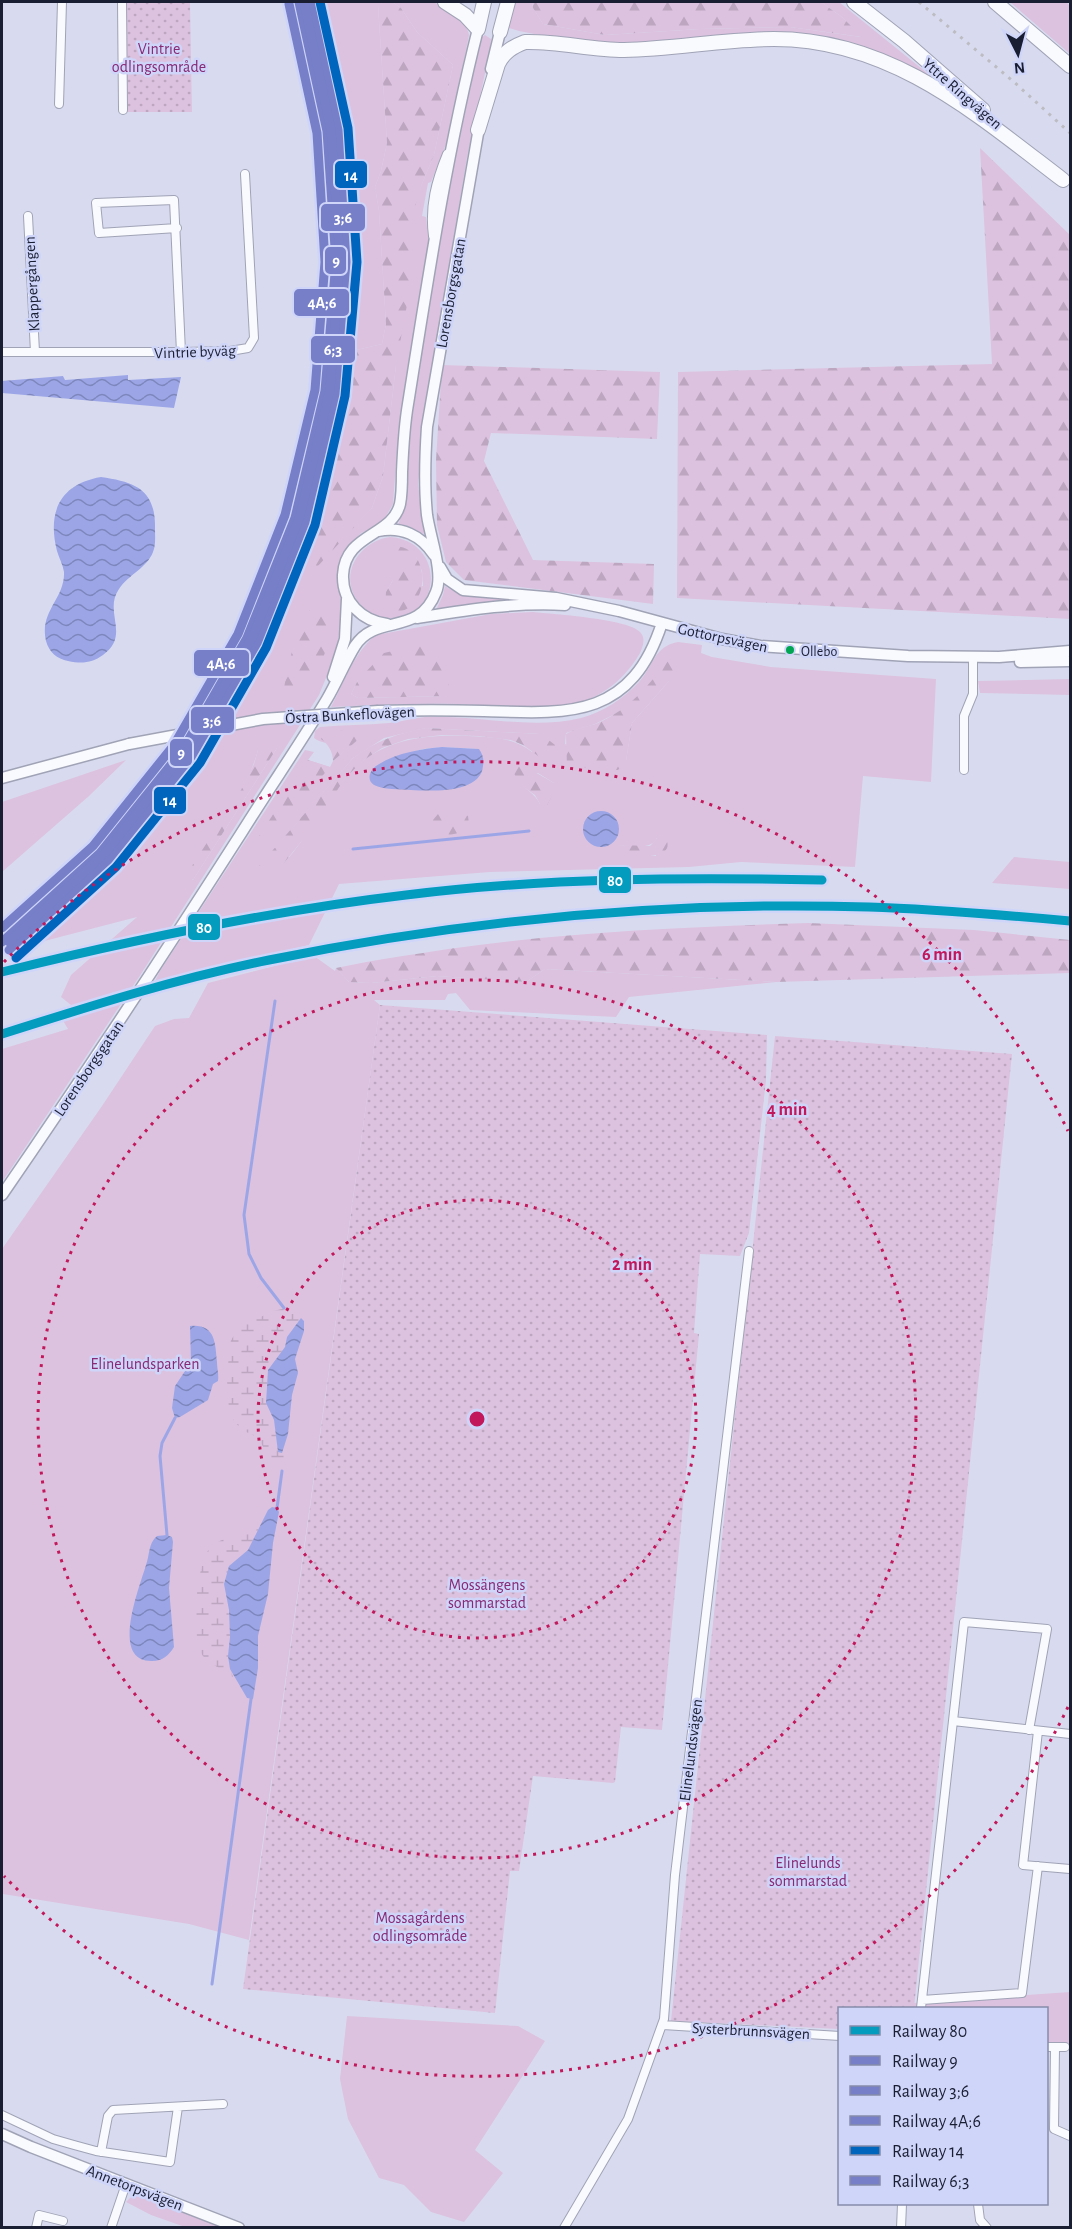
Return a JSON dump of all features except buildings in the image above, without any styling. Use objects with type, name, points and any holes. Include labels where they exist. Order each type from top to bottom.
[{"type":"highway","points":[[445,2],[465,15],[478,28]]},
{"type":"highway","points":[[478,28],[484,2]]},
{"type":"highway","points":[[500,32],[508,2]]},
{"type":"highway","name":"Yttre Ringvägen","points":[[854,2],[904,41],[1067,183]]},
{"type":"highway","points":[[995,2],[1071,66]]},
{"type":"highway","points":[[478,130],[498,64],[508,50],[525,42],[626,50],[747,40],[798,40],[860,52],[908,71],[971,110],[1067,183]]},
{"type":"main road","name":"Lorensborgsgatan","points":[[309,727],[324,698],[340,657],[347,626],[347,595],[343,576],[348,557],[359,542],[388,524],[400,506],[408,406],[434,244],[452,142],[478,28]]},
{"type":"main road","name":"Lorensborgsgatan","points":[[2,1195],[138,994],[309,727],[361,638],[370,630],[413,619],[434,599],[439,577],[427,516],[425,488],[428,428],[478,130],[500,32]]},
{"type":"main road","points":[[375,532],[386,530],[408,532],[419,538],[436,559]]},
{"type":"main road","name":"Gottorpsvägen","points":[[436,559],[447,579],[464,590],[556,597],[619,611],[722,639],[790,650],[973,657],[1071,651]]},
{"type":"main road","name":"Lorensborgsgatan","points":[[347,595],[356,610],[369,620],[394,624]]},
{"type":"main road","name":"Gottorpsvägen","points":[[413,619],[492,606],[522,604],[619,611]]},
{"type":"main road","name":"Östra Bunkeflovägen","points":[[2,778],[129,744],[263,719],[378,711],[447,710],[530,714],[578,710],[615,694],[633,677],[647,659],[662,622]]},
{"type":"main road","name":"Gottorpsvägen","points":[[999,657],[1018,662],[1071,661]]},
{"type":"main road","name":"Annetorpsvägen","points":[[2,2136],[239,2228]]},
{"type":"street","points":[[59,104],[62,2]]},
{"type":"street","points":[[122,2],[123,110]]},
{"type":"street","name":"Vintrie byväg","points":[[2,352],[181,352],[230,351],[248,348],[254,338],[245,174]]},
{"type":"street","points":[[177,228],[99,233],[96,203],[174,200],[177,228],[181,352]]},
{"type":"street","name":"Klappergången","points":[[28,216],[35,352]]},
{"type":"street","points":[[964,770],[964,716],[973,694],[973,657]]},
{"type":"street","name":"Elinelundsvägen","points":[[564,2228],[628,2119],[663,2025],[672,1936],[675,1875],[749,1251]]},
{"type":"street","points":[[921,2007],[964,1622],[1047,1629],[1034,1730],[1023,1864],[1071,1869]]},
{"type":"street","points":[[953,1721],[1071,1734]]},
{"type":"street","points":[[922,2000],[1022,1993],[1038,1866]]},
{"type":"street","name":"Systerbrunnsvägen","points":[[663,2025],[838,2036]]},
{"type":"street","points":[[1065,2047],[1051,2048],[1050,2128],[1071,2136]]},
{"type":"street","name":"Annetorpsvägen","points":[[101,2152],[108,2116],[113,2110],[223,2104]]},
{"type":"street","name":"Annetorpsvägen","points":[[2,2115],[53,2139],[101,2152],[170,2162],[178,2107]]},
{"type":"street","points":[[111,2228],[126,2184]]},
{"type":"street","points":[[901,2228],[902,2205]]},
{"type":"street","points":[[978,2205],[980,2220],[987,2228]]},
{"type":"street","points":[[36,2228],[39,2215],[63,2221]]},
{"type":"green space","name":"Vintrie odlingsområde","points":[[127,2],[190,2],[192,112],[126,112]]},
{"type":"green space","points":[[309,2],[384,2],[378,6],[387,143],[375,187],[379,211],[386,324],[382,344],[352,351],[340,385],[332,449],[322,498],[352,527],[372,508],[383,476],[396,365],[404,227],[434,155],[453,65],[417,32],[401,8],[392,2],[437,3],[464,24],[469,35],[448,139],[431,182],[428,183],[422,216],[426,217],[429,245],[397,449],[393,504],[382,523],[361,533],[343,553],[338,569],[342,608],[337,651],[319,695],[139,977],[2,1182],[2,1049],[68,1029],[62,1019],[71,1005],[61,997],[71,975],[137,917],[29,945],[125,850],[182,780],[208,743],[253,665],[287,588],[313,507],[332,424],[343,338],[346,252],[342,166],[329,83]],"holes":[[[277,748],[193,880],[189,872],[246,782],[258,750]]]},
{"type":"green space","points":[[392,2],[401,8],[417,32],[453,65],[434,155],[410,222],[404,227],[417,250],[396,365],[383,476],[372,508],[317,567],[309,570],[304,565],[332,449],[344,363],[352,351],[382,344],[386,324],[379,211],[375,187],[387,143],[378,5]]},
{"type":"green space","points":[[514,2],[532,2],[543,24],[605,35],[700,29],[790,27],[861,37],[842,17],[821,2],[839,2],[942,85],[858,46],[581,43],[519,31],[509,28],[508,19]]},
{"type":"green space","points":[[532,2],[821,2],[842,17],[862,37],[790,27],[700,29],[605,35],[543,24]]},
{"type":"green space","points":[[1010,2],[1066,2],[1070,6],[1070,54]]},
{"type":"green space","points":[[485,35],[491,39],[490,50],[467,157],[427,400],[418,484],[424,534],[406,525],[398,525],[406,504],[410,427],[449,187],[481,38]]},
{"type":"green space","points":[[980,148],[1070,235],[1070,619],[677,598],[678,372],[992,364]]},
{"type":"green space","points":[[442,365],[660,372],[657,439],[491,433],[484,461],[533,560],[654,564],[653,604],[464,580],[446,562],[437,525],[436,460]]},
{"type":"green space","points":[[390,537],[408,542],[421,551],[429,565],[431,579],[428,594],[420,606],[408,615],[390,618],[370,613],[361,605],[350,584],[354,562],[360,553],[379,540]],"holes":[[[416,557],[422,571],[423,586],[386,592],[393,580]]]},
{"type":"green space","points":[[393,546],[407,549],[417,558],[422,570],[422,584],[418,597],[411,606],[400,611],[385,609],[386,592],[393,580]]},
{"type":"green space","points":[[445,586],[470,596],[516,599],[436,610]]},
{"type":"green space","points":[[327,596],[331,607],[331,629],[313,685],[299,693],[287,694],[284,688],[299,630],[318,598]]},
{"type":"green space","points":[[533,612],[607,620],[633,627],[643,637],[643,645],[633,664],[616,682],[596,696],[573,705],[535,709],[443,704],[331,707],[350,668],[368,642],[376,635],[491,614]],"holes":[[[358,680],[445,696],[358,698],[351,694]]]},
{"type":"green space","points":[[678,642],[702,645],[701,653],[712,657],[771,667],[936,679],[931,782],[863,776],[855,867],[741,862],[689,867],[490,872],[339,884],[309,945],[155,981],[305,750],[314,752],[308,760],[330,767],[333,761],[359,738],[336,742],[319,741],[314,738],[315,731],[320,727],[389,723],[425,717],[543,723],[581,718],[605,708],[626,694],[644,676],[659,652],[670,644]],"holes":[[[669,681],[632,723],[626,761],[565,744],[566,733],[595,724],[613,715],[630,705],[645,690]],[[426,728],[541,734],[532,752],[510,741],[467,736],[417,738],[386,747],[358,765],[346,777],[284,863],[260,866],[353,758],[384,738]],[[442,747],[478,749],[386,760],[423,749]],[[538,773],[554,783],[540,804],[517,777]],[[657,838],[656,856],[616,856],[616,845],[650,845]]]},
{"type":"green space","points":[[427,643],[441,646],[449,677],[445,696],[358,698],[351,694],[358,680],[384,653]]},
{"type":"green space","points":[[671,657],[681,658],[669,681],[632,723],[626,761],[618,770],[567,766],[566,734],[598,723],[621,710],[639,694]]},
{"type":"green space","points":[[1070,679],[1070,695],[980,693],[978,681]]},
{"type":"green space","points":[[426,728],[541,734],[555,745],[555,753],[550,757],[541,758],[523,745],[511,740],[479,736],[442,735],[408,739],[382,748],[364,760],[346,777],[309,832],[284,863],[272,867],[259,866],[353,758],[388,738]]},
{"type":"green space","points":[[352,730],[360,738],[333,761],[330,748],[321,739],[326,732]]},
{"type":"green space","points":[[274,741],[280,743],[193,880],[189,878],[188,872],[241,790],[258,750],[265,743]]},
{"type":"green space","points":[[126,760],[89,796],[2,872],[2,802]]},
{"type":"green space","points":[[308,760],[330,767],[251,859],[247,855]]},
{"type":"green space","points":[[519,763],[554,783],[554,792],[547,805],[540,804],[535,795],[519,784],[513,771],[514,766]]},
{"type":"green space","points":[[462,813],[468,816],[469,824],[453,834],[443,833],[434,828],[433,820],[438,814]]},
{"type":"green space","points":[[660,835],[665,837],[668,845],[666,850],[660,854],[620,857],[612,852],[616,845],[650,846]]},
{"type":"green space","points":[[1014,857],[1070,862],[1070,889],[992,883]]},
{"type":"green space","points":[[808,923],[974,930],[1070,940],[1070,973],[776,982],[545,969],[526,982],[437,976],[371,983],[349,982],[336,968],[448,949],[537,938]]},
{"type":"green space","name":"Elinelundsparken","points":[[314,956],[335,971],[336,968],[349,982],[371,983],[437,976],[526,982],[545,969],[776,982],[629,997],[616,1017],[470,1010],[456,993],[448,994],[445,1000],[374,1000],[380,1005],[249,1940],[189,1924],[3,1894],[2,1899],[2,1249],[155,1026],[174,1019],[189,1018],[208,983]]},
{"type":"green space","name":"Mossängens sommarstad","points":[[380,1005],[767,1035],[766,1080],[749,1233],[740,1256],[700,1254],[694,1333],[699,1334],[662,1730],[621,1727],[615,1782],[613,1783],[533,1776],[519,1871],[510,1871],[495,2013],[243,1989]]},
{"type":"green space","name":"Elinelunds sommarstad","points":[[775,1036],[1012,1054],[914,2007],[838,2007],[838,2029],[671,2021]]},
{"type":"green space","points":[[295,1306],[301,1318],[287,1337],[285,1347],[268,1370],[266,1403],[274,1420],[278,1452],[282,1453],[286,1447],[287,1455],[282,1471],[278,1469],[260,1442],[253,1435],[242,1430],[234,1421],[229,1410],[227,1380],[229,1353],[231,1340],[244,1325],[273,1311]]},
{"type":"green space","points":[[268,1510],[248,1550],[237,1558],[224,1584],[230,1623],[229,1661],[233,1677],[205,1658],[199,1647],[196,1602],[201,1569],[205,1556],[213,1545],[242,1531]]},
{"type":"green space","points":[[1070,1992],[1070,2044],[1048,2044],[1048,2007],[914,2007],[914,2003]]},
{"type":"green space","points":[[347,2016],[518,2026],[545,2041],[475,2150],[503,2173],[464,2222],[431,2212],[404,2185],[379,2178],[348,2119],[340,2079]]},
{"type":"green space","points":[[138,2195],[222,2227],[185,2227],[151,2215],[126,2202]]},
{"type":"water","points":[[128,375],[128,380],[181,377],[174,408],[2,393],[2,381],[63,376],[65,380]]},
{"type":"water","points":[[101,477],[134,485],[148,497],[154,516],[155,546],[150,558],[123,584],[115,598],[116,631],[111,647],[95,660],[82,663],[73,662],[57,657],[51,652],[46,641],[46,621],[61,590],[64,572],[54,537],[54,524],[56,512],[66,493],[75,486]]},
{"type":"water","points":[[442,747],[479,749],[483,766],[474,782],[453,789],[419,790],[387,789],[374,785],[370,780],[374,768],[391,758],[417,750]]},
{"type":"water","points":[[601,811],[614,816],[619,829],[614,842],[601,847],[588,842],[583,829],[588,816]]},
{"type":"water","points":[[301,1318],[304,1321],[304,1331],[295,1359],[298,1373],[292,1395],[288,1434],[282,1453],[278,1452],[274,1420],[266,1403],[268,1370],[285,1347],[287,1337]]},
{"type":"water","points":[[190,1326],[205,1328],[212,1336],[216,1348],[218,1381],[213,1384],[208,1400],[175,1418],[172,1408],[175,1386],[191,1362]]},
{"type":"water","points":[[272,1507],[277,1508],[279,1512],[273,1543],[268,1594],[258,1636],[258,1668],[253,1699],[247,1698],[230,1669],[229,1610],[224,1584],[229,1566],[248,1550],[268,1510]]},
{"type":"water","points":[[157,1536],[172,1537],[173,1542],[169,1588],[174,1647],[165,1657],[152,1661],[139,1658],[132,1649],[131,1621],[152,1542]]},
{"type":"waterway","points":[[353,849],[529,831]]},
{"type":"waterway","points":[[275,1001],[244,1215],[249,1254],[261,1278],[284,1308]]},
{"type":"waterway","points":[[167,1535],[160,1456],[162,1443],[175,1418]]},
{"type":"waterway","points":[[277,1508],[282,1471]]},
{"type":"waterway","points":[[212,1984],[251,1699]]},
{"type":"railway","points":[[919,2],[1014,82],[1070,133]]},
{"type":"rail line","name":"9","points":[[2,942],[100,853],[182,751],[247,638],[295,518],[325,391],[336,262],[327,131],[299,2]]},
{"type":"rail line","name":"6;3","points":[[9,942],[107,851],[188,748],[253,636],[300,516],[330,389],[340,260],[331,130],[304,2]]},
{"type":"rail line","name":"3;6","points":[[9,950],[108,860],[191,757],[257,643],[305,522],[335,394],[346,262],[338,130],[310,2]]},
{"type":"rail line","name":"14","points":[[16,958],[116,867],[200,763],[266,648],[315,525],[345,396],[357,262],[348,128],[320,2]]},
{"type":"rail line","name":"4A;6","points":[[2,928],[93,846],[174,745],[238,634],[285,515],[315,390],[325,262],[317,133],[289,4]]},
{"type":"rail line","name":"80","points":[[2,972],[203,927],[304,909],[458,889],[614,880],[822,880]]},
{"type":"rail line","name":"80","points":[[2,1034],[135,993],[235,967],[343,946],[492,924],[643,911],[794,906],[919,909],[1070,921]]},
{"type":"place","name":"Ollebo","points":[[790,650]]},
{"type":"park label","name":"Mossagårdens odlingsområde","points":[[420,1926]]}]
